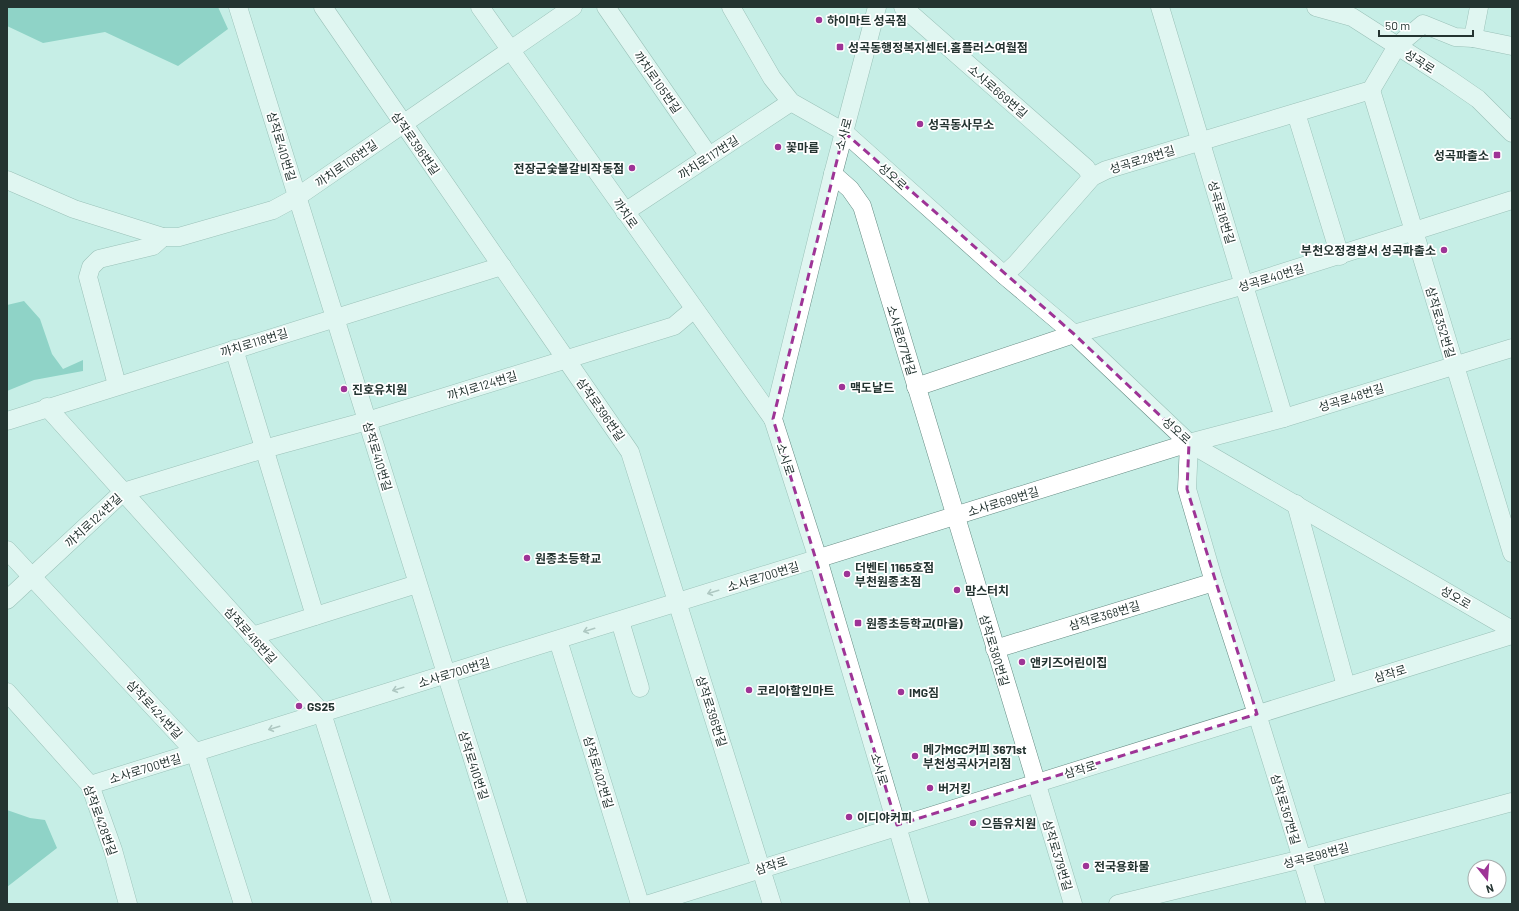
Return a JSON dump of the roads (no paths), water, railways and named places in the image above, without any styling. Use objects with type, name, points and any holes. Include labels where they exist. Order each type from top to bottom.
[{"type":"street","name":"삼작로410번길","points":[[238,7],[518,904]]},
{"type":"street","name":"삼작로396번길","points":[[323,7],[630,452],[762,868],[772,904]]},
{"type":"street","name":"까치로","points":[[480,7],[773,419]]},
{"type":"street","points":[[511,50],[573,7]]},
{"type":"street","name":"까치로105번길","points":[[606,7],[709,156]]},
{"type":"street","name":"성오로","points":[[731,7],[772,78],[791,102],[844,132],[1004,275],[1074,334],[1189,443],[1512,630]]},
{"type":"street","name":"소사로669번길","points":[[903,7],[1086,168],[1092,177]]},
{"type":"street","name":"성곡로16번길","points":[[1160,7],[1284,418]]},
{"type":"street","name":"성곡로","points":[[1316,7],[1352,17],[1478,99],[1512,133]]},
{"type":"street","points":[[1473,38],[1479,7]]},
{"type":"street","name":"소사로","points":[[875,8],[773,419],[818,559],[920,904]]},
{"type":"street","points":[[1371,90],[1397,46],[1423,24],[1455,37],[1473,38],[1512,46]]},
{"type":"street","name":"까치로106번길","points":[[7,180],[74,209],[163,237],[179,237],[273,210],[297,196],[511,50]]},
{"type":"street","name":"성곡로28번길","points":[[1004,275],[1016,264],[1092,177],[1106,170],[1371,90]]},
{"type":"street","name":"삼작로352번길","points":[[1371,90],[1512,553]]},
{"type":"street","name":"까치로117번길","points":[[625,212],[791,102]]},
{"type":"street","points":[[1296,113],[1340,256]]},
{"type":"street","name":"소사로677번길","points":[[833,174],[850,189],[862,206],[955,517]]},
{"type":"street","name":"성곡로40번길","points":[[1074,334],[1340,256],[1512,200]]},
{"type":"street","name":"까치로106번길","points":[[117,385],[88,277],[91,267],[99,258],[153,246],[163,237]]},
{"type":"street","name":"까치로118번길","points":[[7,421],[47,407],[334,317],[502,266]]},
{"type":"street","name":"까치로124번길","points":[[7,600],[123,492],[264,449],[367,420],[674,326],[694,309]]},
{"type":"street","points":[[916,387],[1074,334]]},
{"type":"street","name":"성곡로48번길","points":[[1189,443],[1284,418],[1512,348]]},
{"type":"street","points":[[234,349],[315,616]]},
{"type":"street","name":"삼작로416번길","points":[[47,407],[322,713],[382,904]]},
{"type":"street","points":[[1189,443],[1187,489],[1214,582],[1257,714]]},
{"type":"street","name":"소사로699번길","points":[[818,559],[1189,443]]},
{"type":"street","points":[[1296,504],[1346,686]]},
{"type":"street","name":"삼작로380번길","points":[[955,517],[1036,782]]},
{"type":"street","name":"삼작로424번길","points":[[7,550],[195,752],[243,904]]},
{"type":"street","name":"소사로700번길","points":[[90,785],[818,559]]},
{"type":"street","name":"삼작로368번길","points":[[995,649],[1214,582]]},
{"type":"street","points":[[252,636],[417,584]]},
{"type":"street","points":[[620,621],[640,688]]},
{"type":"street","name":"삼작로","points":[[649,904],[1036,782],[1512,635]]},
{"type":"street","name":"삼작로402번길","points":[[558,640],[640,904]]},
{"type":"street","name":"삼작로428번길","points":[[7,692],[90,785],[128,904]]},
{"type":"street","name":"삼작로367번길","points":[[1257,714],[1316,904]]},
{"type":"street","name":"삼작로379번길","points":[[1036,782],[1073,904]]},
{"type":"street","name":"성곡로98번길","points":[[1118,904],[1302,859],[1512,802]]},
{"type":"place","name":"하이마트 성곡점","points":[[819,20]]},
{"type":"place","name":"성곡동행정복지센터.홈플러스여월점","points":[[840,47]]},
{"type":"place","name":"성곡동사무소","points":[[920,124]]},
{"type":"place","name":"꽃마름","points":[[778,147]]},
{"type":"place","name":"성곡파출소","points":[[1497,155]]},
{"type":"place","name":"전장군숯불갈비작동점","points":[[632,168]]},
{"type":"place","name":"부천오정경찰서 성곡파출소","points":[[1444,250]]},
{"type":"place","name":"맥도날드","points":[[842,387]]},
{"type":"place","name":"진호유치원","points":[[344,389]]},
{"type":"place","name":"원종초등학교","points":[[527,558]]},
{"type":"place","name":"더벤티 1165호점 부천원종초점","points":[[847,574]]},
{"type":"place","name":"맘스터치","points":[[957,590]]},
{"type":"place","name":"원종초등학교(마을)","points":[[858,623]]},
{"type":"place","name":"앤키즈어린이집","points":[[1022,662]]},
{"type":"place","name":"코리아할인마트","points":[[749,690]]},
{"type":"place","name":"IMG짐","points":[[901,692]]},
{"type":"place","name":"GS25","points":[[299,706]]},
{"type":"place","name":"메가MGC커피 3671st 부천성곡사거리점","points":[[915,756]]},
{"type":"place","name":"버거킹","points":[[930,788]]},
{"type":"place","name":"이디야커피","points":[[849,817]]},
{"type":"place","name":"으뜸유치원","points":[[973,823]]},
{"type":"place","name":"전국용화물","points":[[1086,866]]}]
